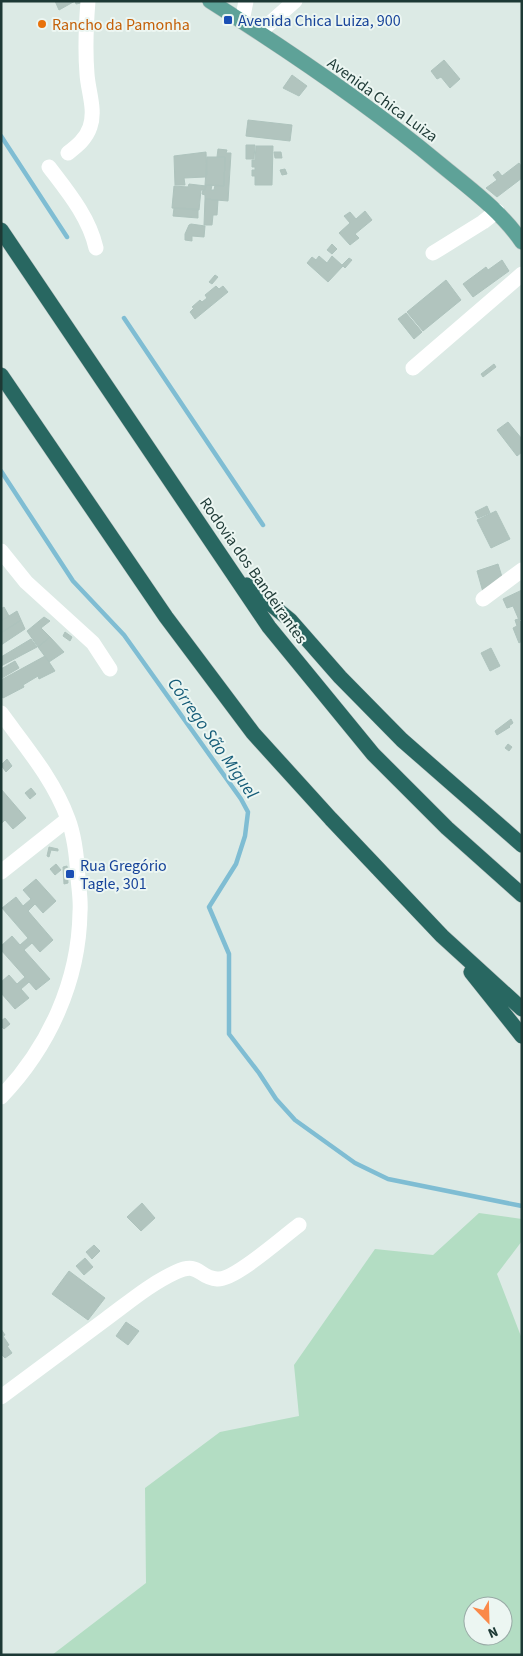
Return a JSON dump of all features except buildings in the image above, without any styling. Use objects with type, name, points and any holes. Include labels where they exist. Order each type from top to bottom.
[{"type":"highway","name":"Rodovia dos Bandeirantes","points":[[1,230],[269,627],[373,754],[448,828],[522,895]]},
{"type":"highway","points":[[1,375],[166,616],[253,733],[331,819],[442,936],[522,1009]]},
{"type":"highway","points":[[233,574],[290,620],[340,677],[402,740],[522,845]]},
{"type":"highway","points":[[442,936],[522,1036]]},
{"type":"main road","name":"Avenida Chica Luiza","points":[[210,1],[260,32],[398,129],[497,211],[522,242]]},
{"type":"street","points":[[68,154],[82,142],[90,126],[92,107],[87,76],[86,36],[88,1]]},
{"type":"street","points":[[242,21],[246,1]]},
{"type":"street","points":[[260,32],[295,1]]},
{"type":"street","points":[[49,167],[76,203],[92,234],[96,248]]},
{"type":"street","points":[[432,252],[483,222],[497,211]]},
{"type":"street","points":[[413,368],[522,274]]},
{"type":"street","points":[[1,551],[26,582],[90,640],[110,669]]},
{"type":"street","points":[[483,599],[522,570]]},
{"type":"street","points":[[1,713],[48,779],[68,819],[76,856],[80,911],[79,937],[74,965],[54,1022],[39,1050],[1,1097]]},
{"type":"street","points":[[1,872],[68,819]]},
{"type":"street","points":[[1,1397],[143,1291],[174,1273],[187,1268],[198,1269],[208,1278],[219,1280],[251,1263],[299,1224]]},
{"type":"green space","points":[[479,1213],[522,1219],[522,1241],[497,1274],[522,1339],[522,1655],[52,1655],[146,1583],[145,1488],[220,1432],[299,1416],[294,1365],[375,1249],[433,1255]]},
{"type":"waterway","points":[[1,136],[67,237]]},
{"type":"waterway","points":[[124,318],[263,525]]},
{"type":"waterway","name":"Córrego São Miguel","points":[[1,471],[73,581],[124,635],[241,799],[248,812],[245,836],[236,864],[209,907],[229,954],[229,1034],[276,1099],[295,1120],[355,1163],[388,1179],[522,1206]]},
{"type":"place","name":"Avenida Chica Luiza, 900","points":[[228,20]]},
{"type":"place","name":"Rancho da Pamonha","points":[[42,24]]},
{"type":"place","name":"Rua Gregório Tagle, 301","points":[[70,874]]}]
